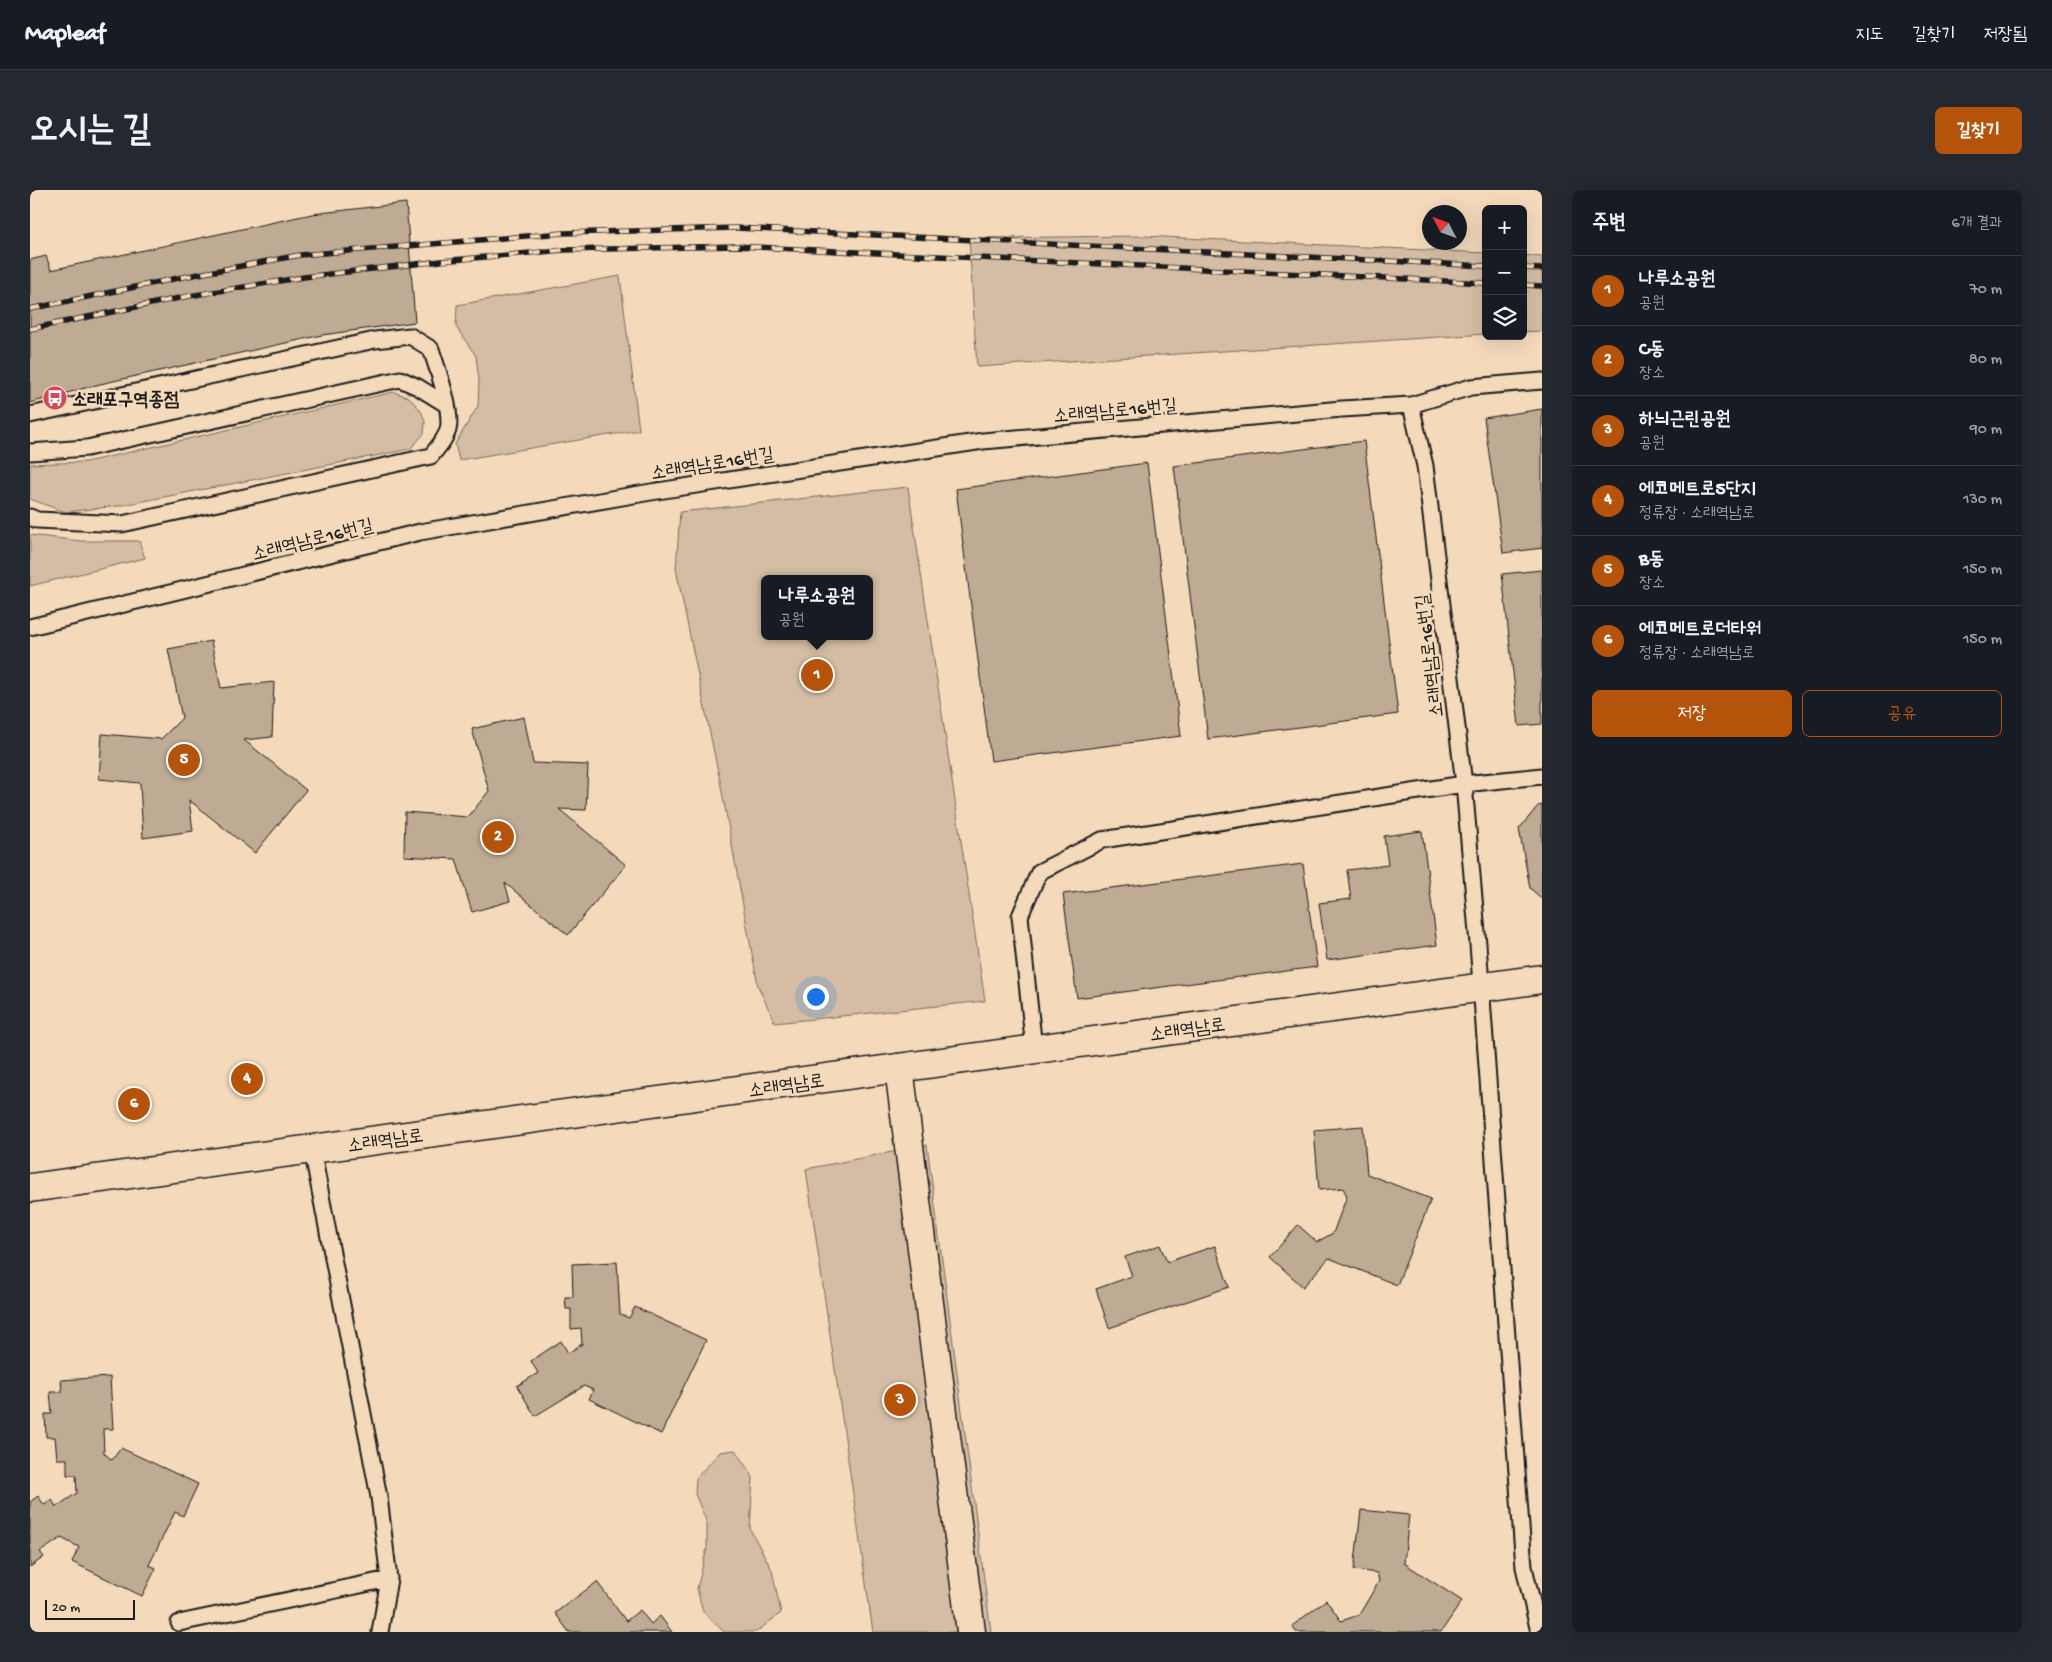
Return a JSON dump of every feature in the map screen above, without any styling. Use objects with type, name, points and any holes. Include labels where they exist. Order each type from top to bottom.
[{"type":"street","name":"소래역남로","points":[[30,1188],[1542,979]]},
{"type":"street","points":[[899,1068],[971,1632]]},
{"type":"lane","points":[[30,415],[374,340],[410,336],[431,349],[447,405],[449,427],[443,442],[431,456],[122,524],[37,520],[30,517]]},
{"type":"lane","points":[[30,452],[87,448],[400,379],[418,387],[447,405]]},
{"type":"lane","name":"소래역남로16번길","points":[[30,627],[420,532],[651,492],[983,441],[1411,404],[1471,387],[1542,381]]},
{"type":"lane","name":"소래역남로16번길","points":[[1411,404],[1425,466],[1464,784],[1478,944],[1524,1567],[1539,1632]]},
{"type":"lane","points":[[1034,1049],[1020,916],[1038,872],[1102,840],[1464,784],[1542,776]]},
{"type":"lane","points":[[312,1149],[379,1497],[390,1579],[380,1632]]},
{"type":"lane","points":[[179,1623],[390,1579]]},
{"type":"shaded area","points":[[1144,236],[1482,253],[1482,334],[977,367],[969,238]]},
{"type":"shaded area","points":[[1527,255],[1542,257],[1542,331],[1527,332]]},
{"type":"shaded area","points":[[620,276],[639,430],[459,460],[455,444],[478,406],[479,381],[476,356],[456,327],[457,305]]},
{"type":"shaded area","points":[[394,392],[409,397],[421,411],[425,421],[424,434],[410,449],[118,506],[65,512],[30,499],[30,464],[86,462]]},
{"type":"shaded area","points":[[908,487],[985,1001],[775,1023],[758,986],[720,781],[676,569],[680,512]]},
{"type":"shaded area","points":[[30,535],[81,541],[139,541],[145,558],[30,586]]},
{"type":"shaded area","points":[[927,1145],[991,1632],[873,1632],[806,1169]]},
{"type":"shaded area","points":[[735,1450],[753,1477],[750,1529],[772,1570],[781,1613],[756,1632],[724,1632],[703,1612],[697,1589],[707,1548],[707,1523],[695,1494],[696,1478],[720,1452]]},
{"type":"building","points":[[406,203],[415,322],[322,335],[100,384],[30,403],[30,260],[46,256],[51,270],[312,214]]},
{"type":"building","points":[[1542,409],[1542,548],[1503,553],[1484,418]]},
{"type":"building","points":[[1364,441],[1398,714],[1208,739],[1174,466]]},
{"type":"building","points":[[1147,463],[1181,736],[991,761],[956,489]]},
{"type":"building","points":[[1542,570],[1542,724],[1519,726],[1502,574]]},
{"type":"building","points":[[211,641],[221,688],[274,682],[272,737],[244,740],[306,790],[255,853],[189,800],[193,831],[143,838],[140,783],[99,779],[102,734],[161,739],[182,718],[168,649]]},
{"type":"building","points":[[524,717],[533,763],[588,765],[586,810],[559,809],[626,865],[568,935],[505,883],[510,901],[472,912],[456,859],[404,856],[405,812],[468,817],[489,791],[472,729]]},
{"type":"building","points":[[1542,805],[1542,899],[1530,888],[1519,829],[1538,806]]},
{"type":"building","points":[[1422,831],[1437,945],[1327,960],[1319,903],[1351,899],[1347,870],[1388,865],[1384,836]]},
{"type":"building","points":[[1303,864],[1317,967],[1077,998],[1063,894]]},
{"type":"building","points":[[1363,1126],[1367,1174],[1431,1199],[1397,1285],[1329,1258],[1303,1287],[1270,1257],[1298,1225],[1317,1242],[1333,1233],[1347,1196],[1343,1188],[1319,1190],[1314,1130]]},
{"type":"building","points":[[1160,1245],[1167,1262],[1215,1246],[1229,1287],[1109,1328],[1096,1289],[1132,1276],[1125,1257]]},
{"type":"building","points":[[617,1262],[620,1314],[629,1318],[635,1307],[706,1340],[661,1434],[589,1399],[593,1390],[584,1386],[535,1416],[517,1386],[538,1373],[531,1361],[561,1341],[568,1353],[582,1344],[581,1328],[571,1329],[571,1309],[566,1309],[565,1297],[573,1297],[572,1264]]},
{"type":"building","points":[[110,1377],[113,1429],[103,1429],[104,1453],[112,1460],[121,1448],[198,1484],[183,1516],[175,1512],[149,1565],[156,1568],[142,1596],[72,1562],[79,1547],[61,1538],[40,1552],[44,1557],[30,1567],[30,1502],[38,1496],[44,1505],[52,1500],[56,1507],[77,1493],[76,1475],[67,1475],[67,1459],[57,1459],[55,1437],[46,1437],[45,1414],[52,1414],[50,1392],[62,1392],[61,1380]]},
{"type":"building","points":[[1361,1510],[1409,1515],[1404,1563],[1462,1601],[1441,1632],[1296,1632],[1292,1626],[1326,1600],[1341,1621],[1359,1615],[1379,1581],[1377,1573],[1354,1570]]},
{"type":"building","points":[[597,1582],[626,1621],[640,1610],[651,1624],[660,1616],[672,1632],[569,1632],[555,1613]]},
{"type":"railway","points":[[30,309],[300,255],[563,233],[736,228],[1482,266]]},
{"type":"railway","points":[[30,329],[189,296],[304,277],[441,261],[564,250],[736,246],[1482,283]]},
{"type":"railway","points":[[1527,268],[1542,269]]},
{"type":"railway","points":[[1527,285],[1542,286]]},
{"type":"place","name":"소래포구역종점","points":[[55,398]]},
{"type":"place","name":"나루소공원","points":[[817,675]]},
{"type":"place","name":"B동","points":[[184,760]]},
{"type":"place","name":"C동","points":[[498,837]]},
{"type":"place","name":"에코메트로5단지","points":[[247,1079]]},
{"type":"place","name":"에코메트로더타워","points":[[134,1104]]},
{"type":"place","name":"하늬근린공원","points":[[900,1400]]}]
